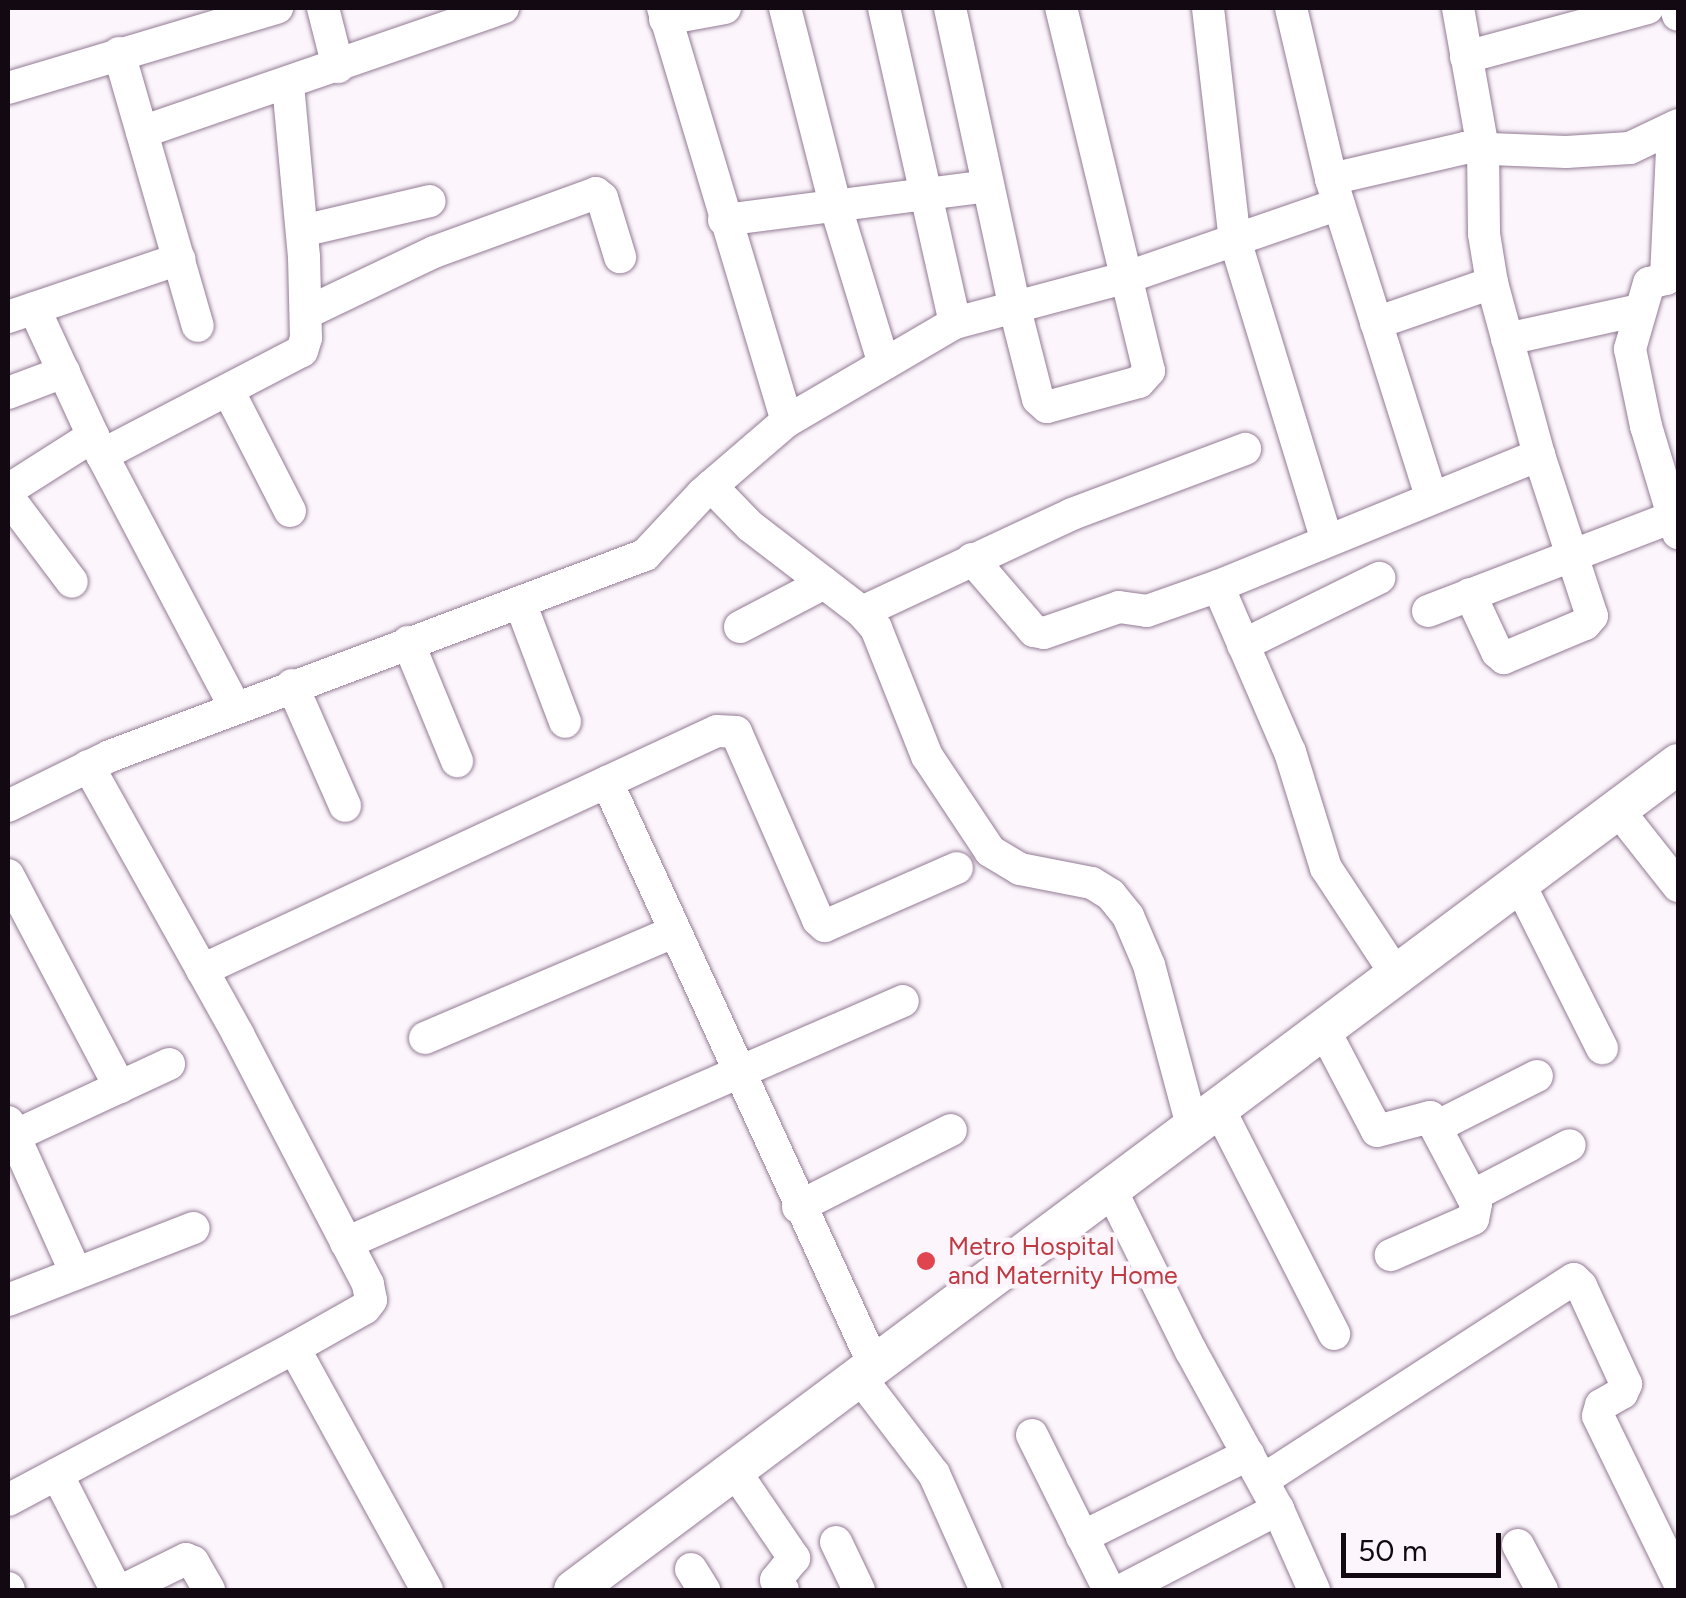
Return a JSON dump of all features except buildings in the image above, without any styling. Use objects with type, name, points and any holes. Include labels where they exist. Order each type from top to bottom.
[{"type":"main road","points":[[574,1590],[1678,764]]},
{"type":"street","points":[[8,88],[276,8]]},
{"type":"street","points":[[323,8],[338,67]]},
{"type":"street","points":[[142,132],[338,67],[433,18],[502,8]]},
{"type":"street","points":[[725,8],[664,13],[787,421]]},
{"type":"street","points":[[785,8],[835,204],[883,361]]},
{"type":"street","points":[[884,8],[955,323]]},
{"type":"street","points":[[950,8],[1038,399],[1054,406],[1146,378],[1148,365],[1060,8]]},
{"type":"street","points":[[1208,8],[1235,240],[1327,540]]},
{"type":"street","points":[[1291,8],[1334,191],[1431,497]]},
{"type":"street","points":[[1458,8],[1483,149],[1484,234],[1492,283],[1539,455],[1590,610],[1590,621],[1508,657],[1496,652],[1470,594]]},
{"type":"street","points":[[1466,57],[1648,8]]},
{"type":"street","points":[[1676,8],[1678,15]]},
{"type":"street","points":[[119,53],[198,326]]},
{"type":"street","points":[[72,582],[8,493],[98,446],[228,390],[302,351],[306,313],[302,232],[288,83]]},
{"type":"street","points":[[8,806],[88,766],[235,707],[645,555],[711,486],[787,421],[883,361],[955,323],[1128,277],[1235,240],[1334,191],[1465,148],[1566,152],[1630,148],[1676,127],[1672,284],[1651,280],[1630,339],[1630,358],[1676,525],[1571,555],[1428,611]]},
{"type":"street","points":[[724,220],[988,186]]},
{"type":"street","points":[[306,313],[434,252],[596,193],[602,198],[620,257]]},
{"type":"street","points":[[302,232],[430,201]]},
{"type":"street","points":[[179,259],[21,312],[64,372],[98,446],[235,707]]},
{"type":"street","points":[[1376,323],[1492,283]]},
{"type":"street","points":[[1507,338],[1639,310]]},
{"type":"street","points":[[8,393],[64,372]]},
{"type":"street","points":[[228,390],[290,511]]},
{"type":"street","points":[[862,612],[1072,514],[1245,449]]},
{"type":"street","points":[[972,559],[1038,633],[1120,608],[1147,611],[1218,586],[1539,455]]},
{"type":"street","points":[[711,486],[750,526],[862,612],[886,645],[928,756],[990,851],[1020,870],[1092,883],[1111,895],[1128,916],[1205,1116],[1334,1334]]},
{"type":"street","points":[[1244,645],[1379,578]]},
{"type":"street","points":[[740,627],[824,583]]},
{"type":"street","points":[[1218,586],[1290,752],[1326,868],[1396,974]]},
{"type":"street","points":[[520,602],[565,722]]},
{"type":"street","points":[[408,642],[457,761]]},
{"type":"street","points":[[292,685],[345,806]]},
{"type":"street","points":[[202,970],[718,731],[736,732],[818,920],[825,926],[956,868]]},
{"type":"street","points":[[8,1500],[294,1348],[365,1308],[370,1300],[368,1284],[202,970],[88,766]]},
{"type":"street","points":[[607,782],[798,1207],[866,1371],[934,1474],[986,1590]]},
{"type":"street","points":[[1618,810],[1678,886]]},
{"type":"street","points":[[8,875],[120,1087]]},
{"type":"street","points":[[1519,882],[1602,1048]]},
{"type":"street","points":[[425,1038],[674,932]]},
{"type":"street","points":[[346,1243],[903,1001]]},
{"type":"street","points":[[1322,1028],[1377,1130],[1387,1131],[1426,1115],[1436,1127],[1478,1210],[1473,1220],[1391,1255]]},
{"type":"street","points":[[76,1274],[11,1129],[169,1064]]},
{"type":"street","points":[[1436,1127],[1537,1076]]},
{"type":"street","points":[[798,1207],[951,1130]]},
{"type":"street","points":[[1472,1196],[1570,1145]]},
{"type":"street","points":[[1110,1188],[1263,1481],[1314,1590]]},
{"type":"street","points":[[8,1300],[194,1228]]},
{"type":"street","points":[[1122,1590],[1263,1481],[1574,1278],[1626,1384],[1622,1393],[1601,1405],[1598,1416],[1678,1580]]},
{"type":"street","points":[[294,1348],[427,1590]]},
{"type":"street","points":[[1032,1435],[1109,1590]]},
{"type":"street","points":[[734,1470],[794,1558],[773,1587]]},
{"type":"street","points":[[57,1474],[116,1590]]},
{"type":"street","points":[[1082,1537],[1263,1481]]},
{"type":"street","points":[[836,1542],[859,1590]]},
{"type":"street","points":[[1518,1545],[1542,1590]]},
{"type":"street","points":[[124,1590],[186,1559],[193,1562],[209,1590]]},
{"type":"place","name":"Metro Hospital and Maternity Home","points":[[926,1261]]}]
